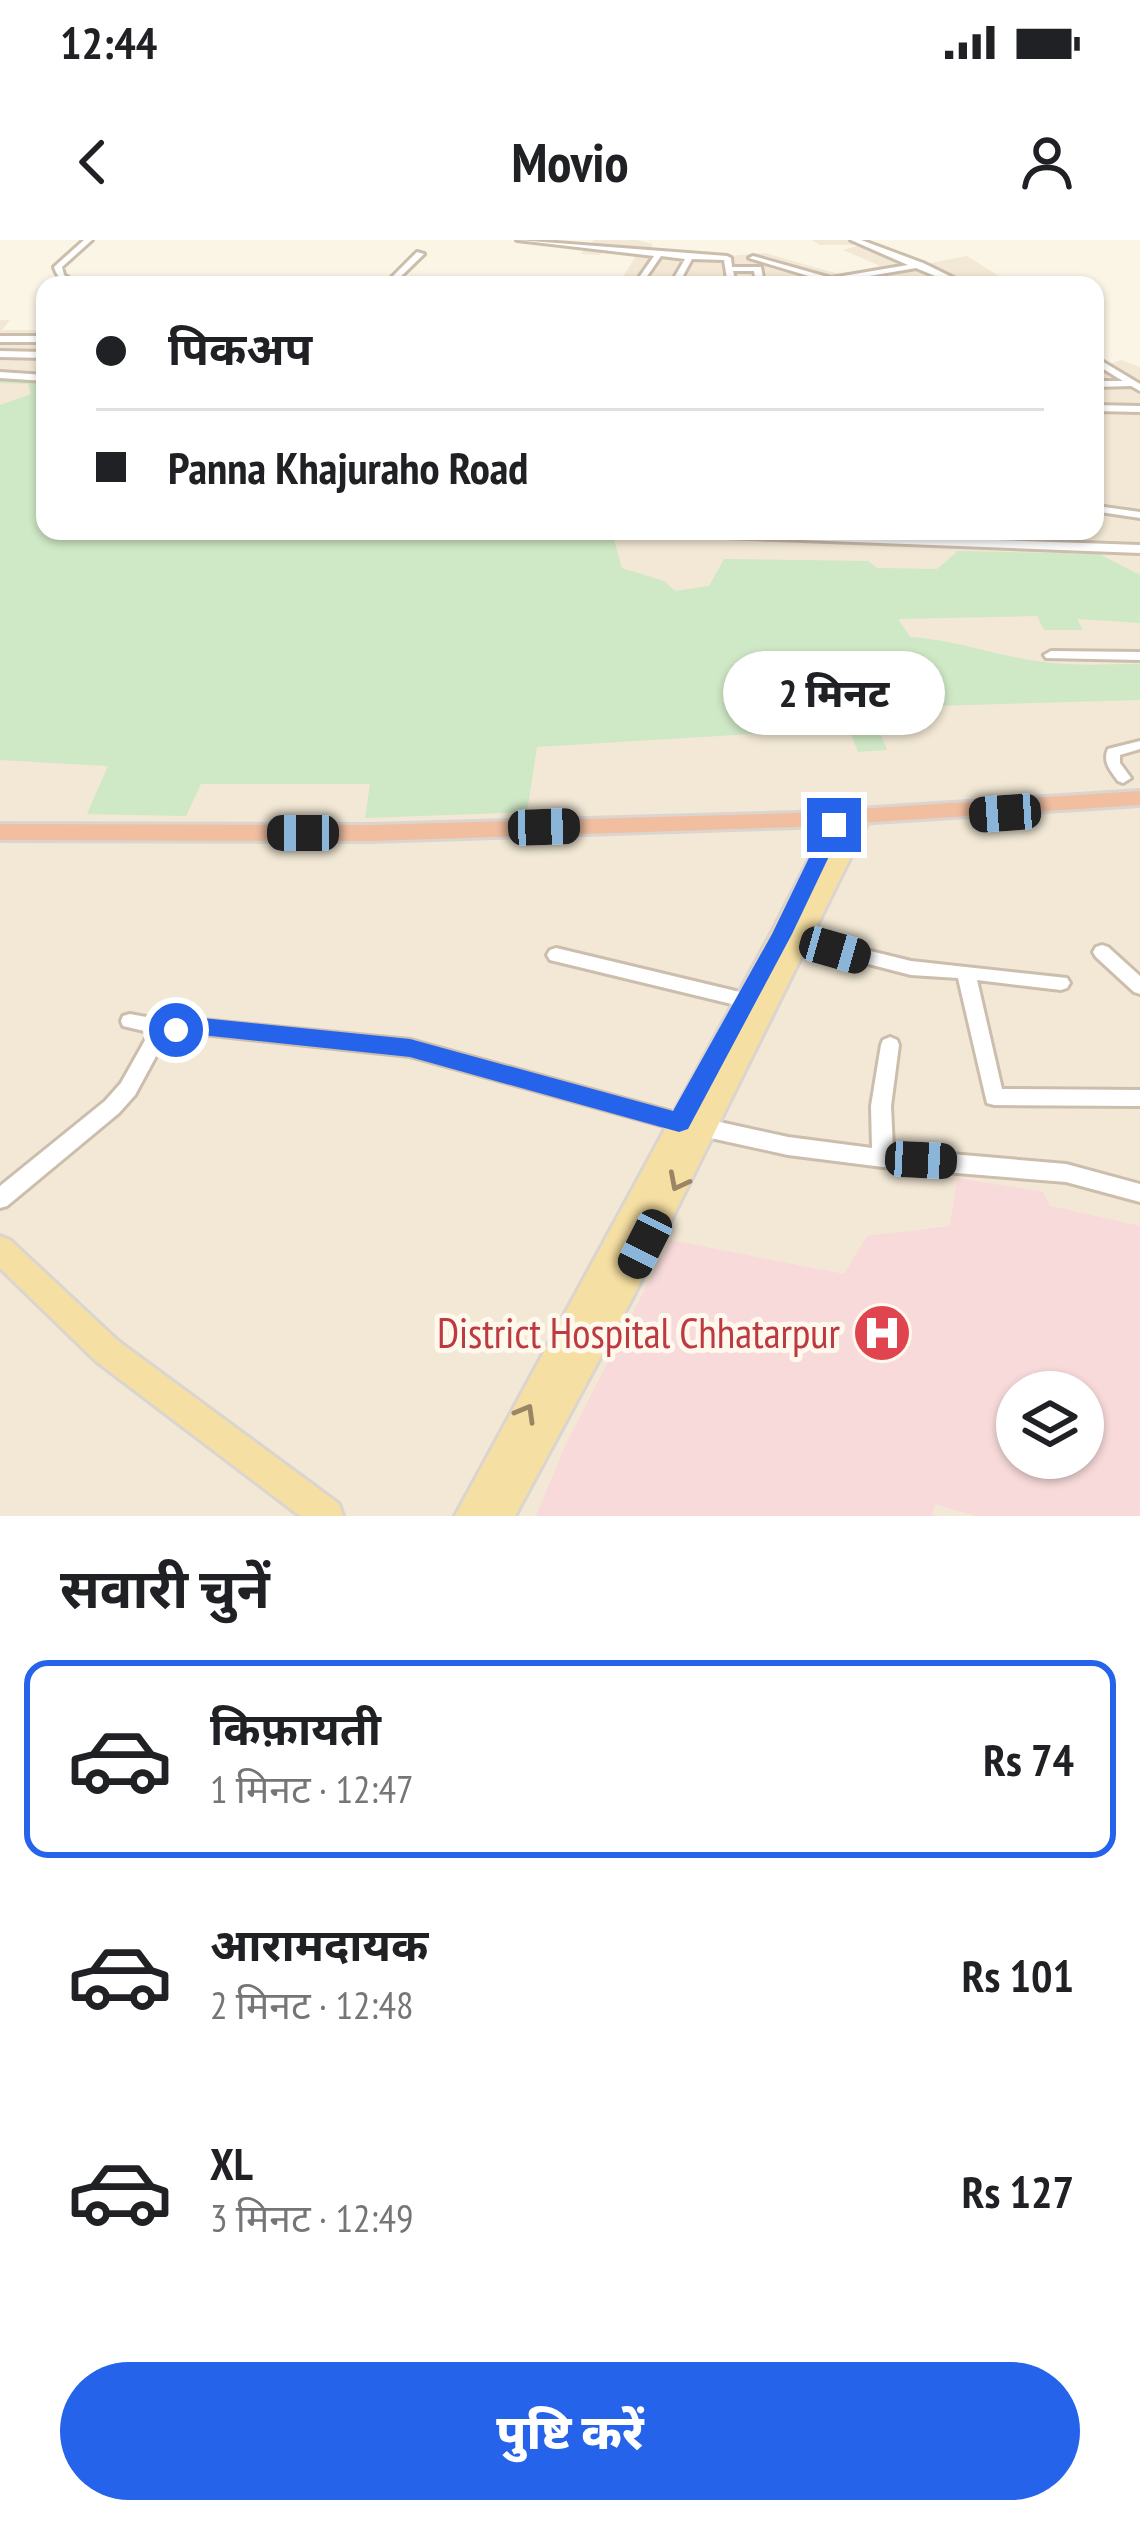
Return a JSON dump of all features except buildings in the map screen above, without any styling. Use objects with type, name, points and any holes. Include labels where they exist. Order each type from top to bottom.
[{"type":"highway","points":[[0,832],[371,833],[848,820],[1140,802]]},
{"type":"main road","points":[[471,1516],[801,940],[848,820]]},
{"type":"main road","points":[[496,1516],[692,1125],[744,1000],[848,820]]},
{"type":"main road","points":[[0,1249],[107,1351],[327,1516]]},
{"type":"street","points":[[62,276],[58,267],[88,240]]},
{"type":"street","points":[[521,240],[727,258],[731,276]]},
{"type":"street","points":[[855,240],[945,276]]},
{"type":"street","points":[[644,276],[659,253]]},
{"type":"street","points":[[397,276],[420,254]]},
{"type":"street","points":[[679,276],[690,257]]},
{"type":"street","points":[[753,258],[818,276]]},
{"type":"street","points":[[849,276],[921,265]]},
{"type":"street","points":[[731,269],[758,269],[759,276]]},
{"type":"street","points":[[0,339],[36,338]]},
{"type":"street","points":[[0,355],[36,355]]},
{"type":"street","points":[[1104,365],[1138,385]]},
{"type":"street","points":[[0,375],[36,377]]},
{"type":"street","points":[[1104,384],[1138,385]]},
{"type":"street","points":[[1104,408],[1140,409]]},
{"type":"street","points":[[1104,510],[1140,515]]},
{"type":"street","points":[[900,540],[1140,549]]},
{"type":"street","points":[[1051,655],[1140,656]]},
{"type":"street","points":[[1123,778],[1111,757],[1114,752],[1140,746]]},
{"type":"street","points":[[801,940],[890,964],[1061,983]]},
{"type":"street","points":[[1102,952],[1140,987]]},
{"type":"street","points":[[556,955],[744,1000]]},
{"type":"street","points":[[966,972],[994,1097],[1140,1098]]},
{"type":"street","points":[[130,1021],[176,1030]]},
{"type":"street","points":[[0,1199],[112,1107],[128,1089],[155,1040],[192,1026],[410,1048],[692,1125],[788,1146],[1066,1173],[1140,1193]]},
{"type":"street","points":[[883,1158],[880,1106],[890,1045]]},
{"type":"shaded area","points":[[594,240],[637,240],[652,244],[652,250],[727,256],[765,253],[842,275],[880,266],[843,250],[860,245],[820,245],[812,240],[861,240],[925,264],[967,256],[999,276],[624,276],[637,254],[603,250],[600,255],[581,254]]},
{"type":"shaded area","points":[[0,320],[10,320],[2,330],[36,330],[36,540],[1104,540],[1104,362],[1122,360],[1140,367],[1140,1516],[0,1516]]},
{"type":"shaded area","name":"District Hospital Chhatarpur","points":[[957,1178],[1043,1192],[1050,1206],[1140,1226],[1140,1516],[976,1516],[935,1504],[932,1516],[536,1516],[566,1444],[670,1240],[844,1274],[867,1236],[950,1226]]},
{"type":"green space","points":[[0,379],[36,380],[36,540],[614,540],[622,568],[664,581],[675,591],[709,586],[724,559],[868,561],[877,568],[937,569],[958,551],[1099,554],[1140,575],[1140,623],[1077,619],[1083,630],[1044,630],[1037,616],[898,619],[910,637],[1017,658],[1064,664],[1140,664],[1140,700],[900,707],[906,721],[876,723],[887,750],[858,752],[837,699],[797,701],[800,712],[779,713],[785,732],[537,747],[527,812],[365,818],[370,784],[201,784],[186,816],[87,814],[108,766],[0,760],[0,405],[31,394],[28,384],[0,383]]},
{"type":"place","name":"District Hospital Chhatarpur","points":[[882,1333]]},
{"type":"route","points":[[176,1030],[192,1026],[410,1048],[679,1122],[782,934],[834,825]]}]
